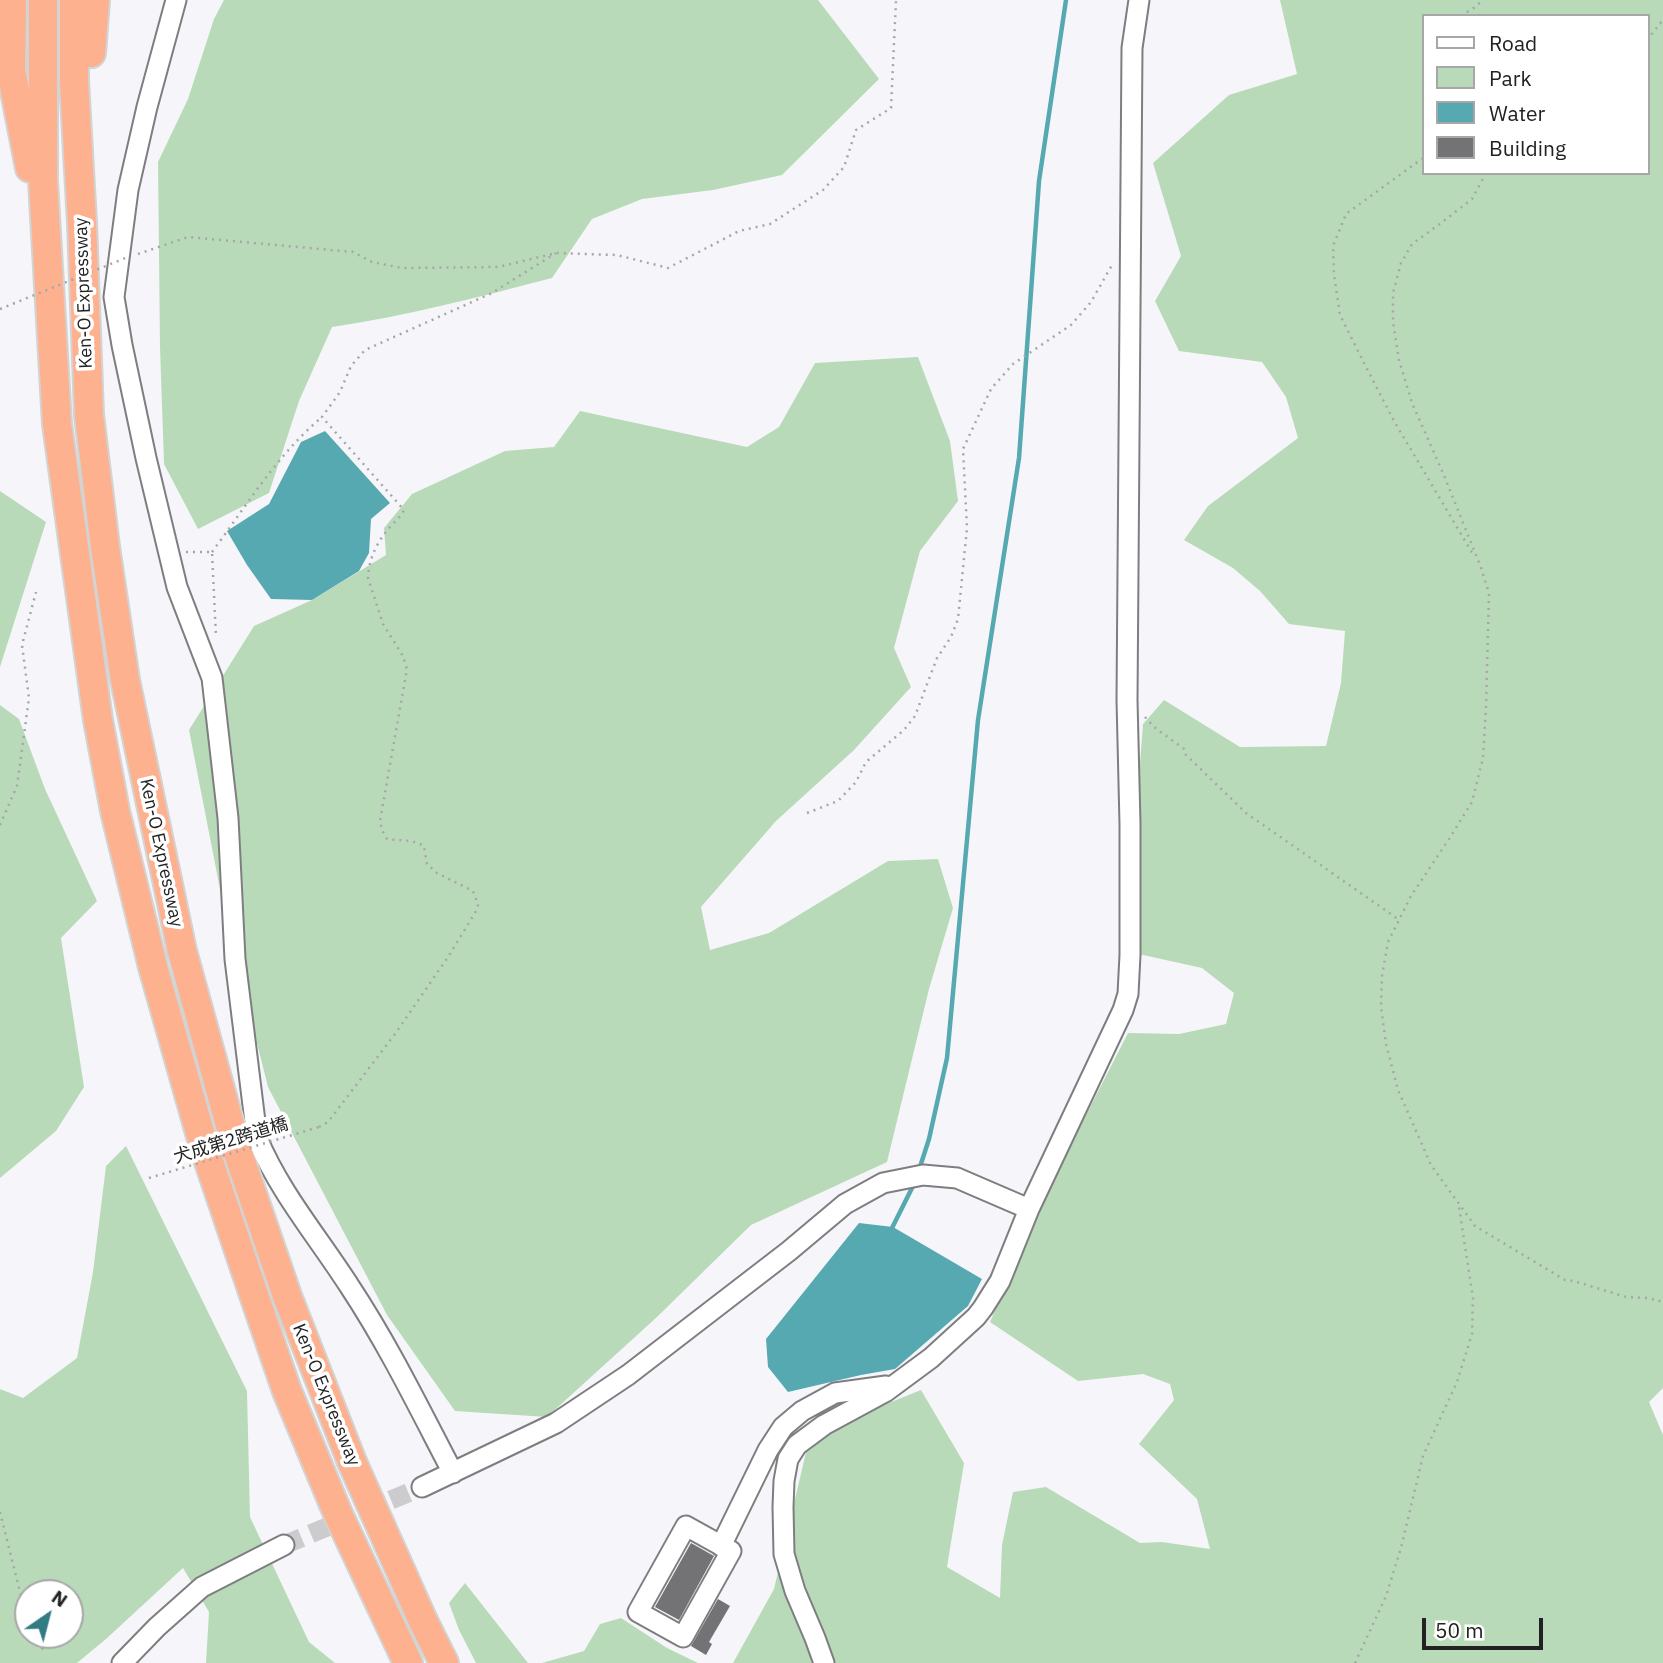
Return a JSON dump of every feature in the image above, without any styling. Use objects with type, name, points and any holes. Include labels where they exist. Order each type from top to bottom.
[{"type":"highway","points":[[12,0],[11,70],[33,181],[41,344],[57,424]]},
{"type":"highway","name":"Ken-O Expressway","points":[[43,0],[43,181],[57,424],[98,720],[115,811],[153,967],[204,1147],[287,1391],[338,1514],[408,1663]]},
{"type":"highway","name":"Ken-O Expressway","points":[[74,0],[74,81],[89,415],[124,680],[182,951],[236,1147],[287,1296],[352,1462],[444,1663]]},
{"type":"highway","points":[[78,165],[90,120],[91,37],[95,0]]},
{"type":"street","points":[[176,0],[128,190],[114,297],[146,458],[177,587],[212,678],[228,818],[235,959],[257,1139],[290,1202],[350,1287],[403,1376],[453,1473]]},
{"type":"street","points":[[824,1663],[816,1637],[795,1591],[784,1554],[784,1481],[788,1459],[797,1445],[824,1425],[898,1384],[931,1358],[983,1308],[1000,1280],[1029,1209],[1123,1010],[1128,993],[1130,824],[1127,700],[1132,48],[1139,0]]},
{"type":"street","points":[[422,1487],[556,1423],[628,1375],[789,1251],[845,1204],[883,1183],[923,1175],[957,1178],[1029,1209]]},
{"type":"street","points":[[721,1546],[768,1450],[783,1427],[802,1412],[835,1393],[898,1384]]},
{"type":"street","points":[[686,1526],[721,1546],[731,1551],[683,1637],[638,1612],[686,1526]]},
{"type":"street","points":[[122,1663],[202,1587],[284,1545]]},
{"type":"path","points":[[0,309],[128,257],[188,237],[353,252],[372,261],[402,268],[498,267],[556,253],[617,255],[668,268],[739,231],[770,224],[823,190],[844,167],[856,130],[891,108],[896,0]]},
{"type":"path","points":[[1464,14],[1483,0]]},
{"type":"path","points":[[1649,38],[1663,20]]},
{"type":"path","points":[[1422,159],[1346,214],[1333,246],[1334,275],[1340,315],[1394,421],[1480,565]]},
{"type":"path","points":[[1485,175],[1472,199],[1412,244],[1401,264],[1394,293],[1393,323],[1399,360],[1412,403],[1480,565],[1489,593],[1483,758],[1472,802],[1411,896],[1388,942],[1382,976],[1381,1007],[1386,1045],[1398,1090],[1432,1165],[1475,1226],[1565,1280],[1626,1297],[1662,1301]]},
{"type":"path","points":[[807,813],[838,802],[856,782],[866,762],[904,730],[915,716],[937,658],[951,637],[958,619],[967,528],[963,449],[991,389],[1013,364],[1071,326],[1091,302],[1118,255],[1130,252]]},
{"type":"path","points":[[216,640],[212,552],[262,481],[322,416],[340,392],[351,366],[365,351],[492,293],[556,253]]},
{"type":"path","name":"犬成第2跨道橋","points":[[149,1178],[319,1128],[328,1122],[395,1034],[448,957],[478,905],[473,891],[437,873],[427,864],[424,846],[408,840],[387,839],[382,830],[380,821],[407,669],[403,656],[383,624],[368,571],[382,536],[404,510],[322,416]]},
{"type":"path","points":[[186,552],[212,552]]},
{"type":"path","points":[[0,825],[17,786],[29,698],[22,645],[36,592]]},
{"type":"path","points":[[1127,700],[1154,727],[1184,750],[1207,777],[1246,813],[1399,920]]},
{"type":"path","points":[[1355,1663],[1385,1596],[1401,1548],[1423,1456],[1457,1382],[1472,1334],[1473,1298],[1458,1203]]},
{"type":"path","points":[[0,1512],[17,1579]]},
{"type":"path","points":[[43,1649],[45,1654]]},
{"type":"green space","points":[[224,0],[818,0],[879,79],[782,175],[713,190],[642,199],[592,219],[552,278],[415,312],[332,327],[299,401],[269,493],[198,529],[164,464],[158,162],[188,99],[214,19]]},
{"type":"green space","points":[[1280,0],[1663,0],[1663,1388],[1649,1402],[1663,1435],[1663,1663],[733,1663],[774,1589],[806,1452],[849,1419],[921,1390],[964,1463],[947,1567],[1000,1598],[1002,1545],[1013,1492],[1046,1487],[1140,1543],[1162,1542],[1210,1549],[1197,1499],[1139,1444],[1174,1400],[1170,1384],[1143,1374],[1078,1381],[990,1322],[1047,1191],[1128,1033],[1179,1034],[1226,1024],[1234,993],[1202,968],[1134,953],[1137,803],[1143,724],[1164,700],[1240,747],[1326,746],[1341,683],[1345,631],[1289,624],[1260,591],[1233,568],[1184,540],[1208,506],[1298,438],[1286,397],[1262,362],[1179,351],[1155,301],[1181,256],[1153,163],[1229,95],[1297,74]]},
{"type":"green space","points":[[918,357],[950,441],[958,501],[920,551],[894,648],[911,687],[854,750],[776,821],[701,907],[710,950],[769,933],[888,861],[938,859],[953,908],[929,989],[887,1162],[751,1225],[657,1317],[547,1417],[455,1411],[387,1315],[268,1087],[226,920],[189,730],[254,626],[312,600],[386,555],[384,528],[412,494],[505,451],[554,447],[580,411],[747,447],[779,427],[815,363]]},
{"type":"green space","points":[[0,491],[46,522],[0,667]]},
{"type":"green space","points":[[0,705],[19,719],[45,789],[97,901],[61,938],[84,1087],[56,1131],[0,1178]]},
{"type":"green space","points":[[126,1146],[247,1391],[250,1517],[309,1642],[335,1663],[206,1663],[209,1612],[183,1568],[77,1663],[0,1663],[0,1389],[23,1398],[77,1358],[93,1272],[106,1166]]},
{"type":"green space","points":[[465,1583],[528,1663],[476,1663],[449,1603]]},
{"type":"green space","points":[[621,1618],[667,1648],[698,1663],[542,1663],[584,1651],[600,1624]]},
{"type":"water","points":[[325,431],[390,503],[371,519],[369,553],[359,571],[312,600],[271,599],[227,531],[269,504],[301,442]]},
{"type":"water","points":[[859,1223],[893,1227],[982,1279],[968,1306],[895,1369],[788,1392],[768,1367],[766,1339]]},
{"type":"building","points":[[691,1543],[714,1556],[679,1620],[655,1607]]},
{"type":"building","points":[[718,1599],[730,1606],[709,1642],[712,1644],[706,1655],[691,1646]]},
{"type":"waterway","points":[[919,1170],[929,1139],[947,1058],[978,720],[1019,458],[1039,181],[1066,0]]},
{"type":"waterway","points":[[891,1230],[915,1182]]},
{"type":"tunnel","points":[[284,1545],[422,1487]]}]
